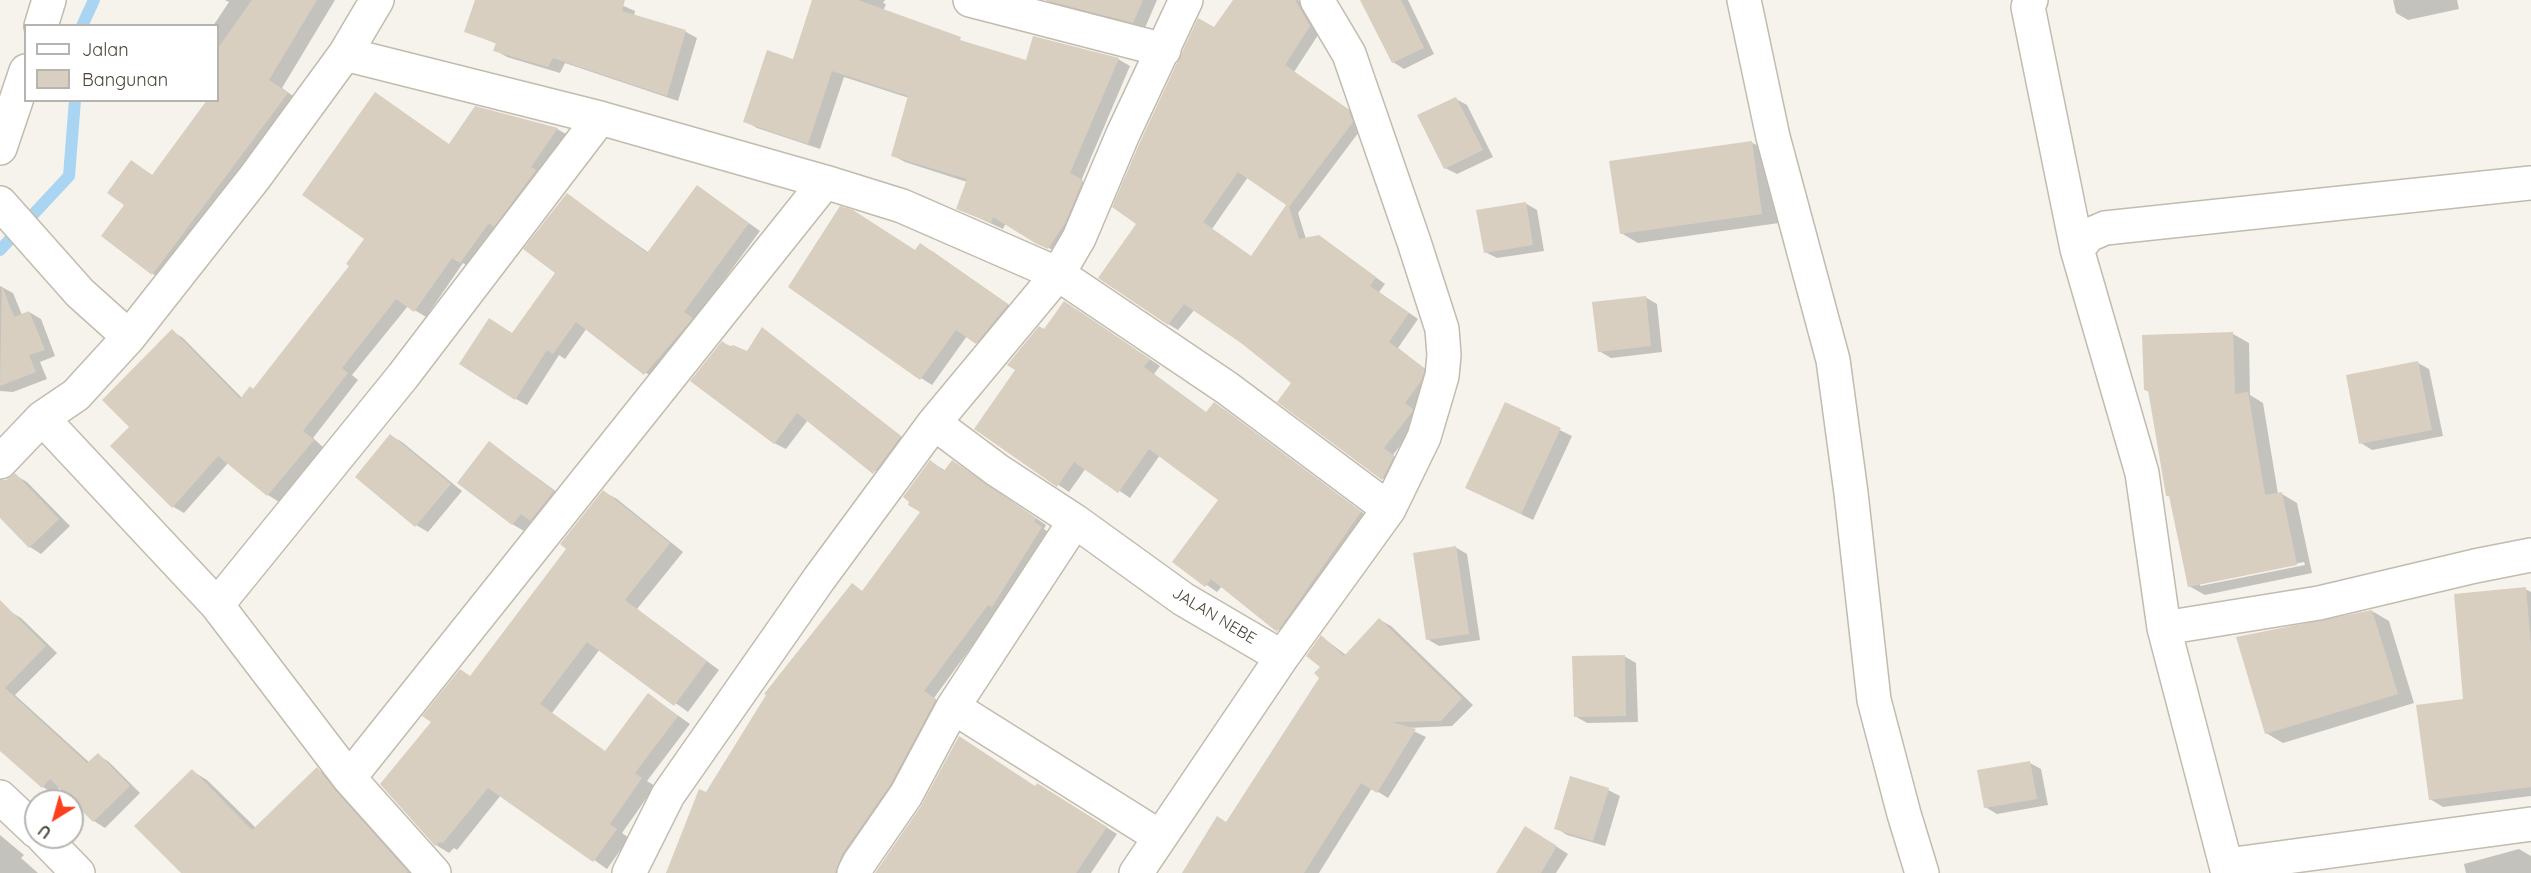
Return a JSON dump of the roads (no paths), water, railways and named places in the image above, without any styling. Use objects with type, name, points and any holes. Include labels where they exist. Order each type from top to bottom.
[{"type":"street","points":[[42,24],[49,0]]},
{"type":"street","points":[[0,462],[42,418],[76,395],[129,337],[255,177],[345,54],[377,0]]},
{"type":"street","points":[[970,0],[1164,50]]},
{"type":"street","points":[[629,873],[668,795],[819,579],[934,423],[1058,274],[1079,238],[1123,134],[1186,0]]},
{"type":"street","points":[[1136,873],[1282,657],[1389,509],[1424,437],[1442,376],[1444,355],[1442,329],[1414,242],[1349,54],[1317,0]]},
{"type":"street","points":[[1744,0],[1773,137],[1833,360],[1851,493],[1874,700],[1922,873]]},
{"type":"street","points":[[2031,0],[2028,7],[2077,249],[2142,473],[2164,628],[2228,869],[2531,824]]},
{"type":"street","points":[[345,54],[600,118],[902,206],[1058,274],[1227,388],[1389,509]]},
{"type":"street","points":[[0,148],[24,77]]},
{"type":"street","points":[[217,605],[403,376],[600,118]]},
{"type":"street","points":[[349,777],[825,182]]},
{"type":"street","points":[[2077,249],[2090,235],[2105,228],[2531,183]]},
{"type":"street","points":[[6,209],[80,293],[129,337]]},
{"type":"street","points":[[42,418],[217,605],[349,777],[434,873]]},
{"type":"street","name":"JALAN NEBE","points":[[934,423],[997,470],[1075,521],[1183,599],[1282,657]]},
{"type":"street","points":[[855,873],[859,862],[906,795],[953,707],[1075,521]]},
{"type":"street","points":[[2164,628],[2319,603],[2531,555]]},
{"type":"street","points":[[953,707],[1160,837]]},
{"type":"street","points":[[0,797],[24,820]]},
{"type":"street","points":[[55,849],[78,873]]},
{"type":"waterway","points":[[83,24],[94,0]]},
{"type":"waterway","points":[[0,250],[69,176],[75,102]]}]
